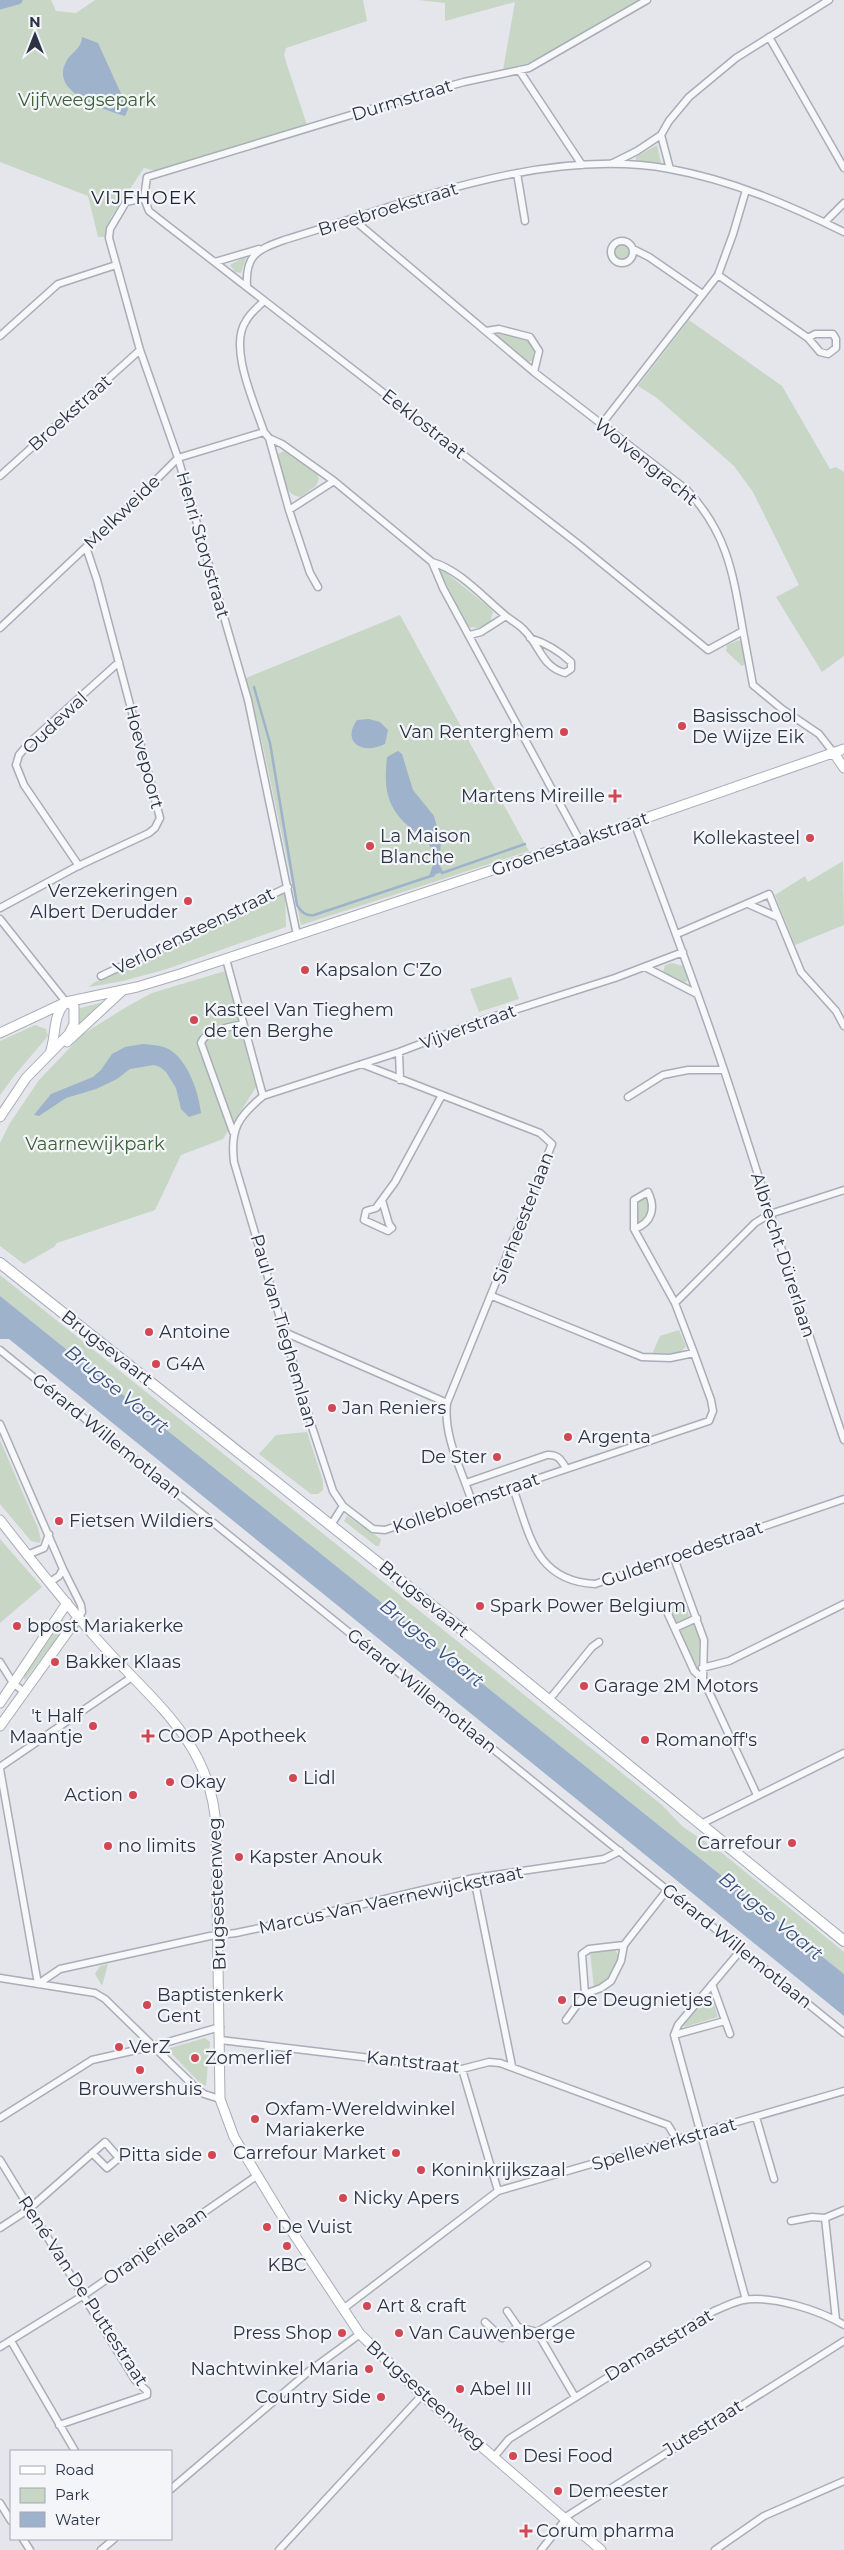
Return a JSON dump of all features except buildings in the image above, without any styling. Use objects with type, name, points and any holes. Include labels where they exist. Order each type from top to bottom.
[{"type":"main road","name":"Brugsevaart","points":[[0,1262],[549,1700],[844,1942]]},
{"type":"street","name":"Durmstraat","points":[[144,198],[147,177],[429,91],[529,68],[647,0]]},
{"type":"street","points":[[610,164],[637,151],[661,135],[669,121],[708,79],[769,37],[829,0]]},
{"type":"street","points":[[769,37],[844,168]]},
{"type":"street","points":[[520,70],[582,165]]},
{"type":"street","points":[[661,135],[670,169]]},
{"type":"street","name":"Breebroekstraat","points":[[215,262],[473,182],[517,173],[582,165],[610,164],[670,169],[746,190],[825,222],[844,232]]},
{"type":"street","points":[[517,173],[525,221]]},
{"type":"street","points":[[601,425],[687,315],[701,293],[718,275],[746,190]]},
{"type":"street","name":"Eeklostraat","points":[[144,198],[154,215],[577,543],[708,650],[744,631]]},
{"type":"street","name":"Henri Storystraat","points":[[144,198],[126,202],[110,229],[108,238],[140,350],[178,458],[248,700],[297,935]]},
{"type":"street","points":[[825,222],[844,204]]},
{"type":"street","name":"Wolvengracht","points":[[354,220],[534,372],[687,490],[703,508],[728,554],[753,685],[782,709],[819,734],[833,752]]},
{"type":"street","points":[[247,286],[248,266],[261,249]]},
{"type":"street","points":[[633,249],[649,256],[701,293]]},
{"type":"street","points":[[0,336],[58,284],[116,265]]},
{"type":"street","points":[[718,275],[808,338]]},
{"type":"street","points":[[264,300],[245,322],[238,343],[245,373],[310,573],[318,587]]},
{"type":"street","points":[[486,331],[498,329],[530,337],[539,350],[534,372]]},
{"type":"street","name":"Broekstraat","points":[[0,476],[140,350]]},
{"type":"street","points":[[266,435],[282,444],[334,481],[432,562],[442,565],[525,631],[540,656],[556,670],[565,673],[571,669],[571,662],[561,653],[546,643],[530,638]]},
{"type":"street","name":"Melkweide","points":[[0,628],[178,458],[266,435]]},
{"type":"street","points":[[290,510],[334,481]]},
{"type":"street","name":"Hoevepoort","points":[[0,908],[79,866],[149,833],[156,828],[160,818],[119,662],[86,547]]},
{"type":"street","points":[[432,562],[580,841]]},
{"type":"street","points":[[470,635],[481,632],[506,616]]},
{"type":"street","name":"Oudewal","points":[[79,866],[24,785],[16,765],[19,755],[28,742],[119,662]]},
{"type":"street","name":"Groenestaakstraat","points":[[0,1034],[66,1002],[123,990],[226,959],[580,841],[844,749]]},
{"type":"street","points":[[833,752],[844,768]]},
{"type":"street","name":"Albrecht Dürerlaan","points":[[634,822],[677,934],[724,1070],[795,1296],[844,1440]]},
{"type":"street","name":"Verlorensteenstraat","points":[[101,976],[288,887]]},
{"type":"street","points":[[677,934],[769,894],[800,972],[836,1011],[844,1026]]},
{"type":"street","points":[[748,904],[778,917]]},
{"type":"street","points":[[0,919],[66,1002],[74,1006],[74,1024],[69,1034],[50,1050],[26,1078],[0,1117]]},
{"type":"street","name":"Vijverstraat","points":[[263,1096],[399,1052],[486,1019],[645,967],[683,952]]},
{"type":"street","points":[[226,959],[263,1096],[246,1110],[233,1132]]},
{"type":"street","points":[[645,967],[697,994]]},
{"type":"street","name":"Groenestaakstraat","points":[[50,1050],[70,1040],[123,990]]},
{"type":"street","points":[[50,1050],[55,1037],[57,1012],[66,1002]]},
{"type":"street","name":"Paul van Tieghemlaan","points":[[243,1024],[211,1034],[204,1038],[201,1043],[233,1132],[234,1162],[284,1332],[334,1491],[343,1506]]},
{"type":"street","points":[[399,1052],[400,1080]]},
{"type":"street","name":"Sierheesterlaan","points":[[362,1064],[540,1133],[552,1144],[492,1296],[447,1403]]},
{"type":"street","points":[[628,1098],[663,1075],[688,1070],[724,1070]]},
{"type":"street","points":[[382,1200],[388,1224],[392,1228],[388,1231],[364,1220],[366,1211],[376,1208],[395,1182],[442,1096]]},
{"type":"street","points":[[675,1303],[755,1223],[770,1214],[844,1190]]},
{"type":"street","name":"Kollebloemstraat","points":[[343,1506],[373,1529],[385,1530],[513,1488],[566,1468],[709,1422],[713,1411],[711,1400],[694,1352],[675,1303],[634,1228],[634,1200],[648,1192],[653,1210],[648,1221],[634,1228]]},
{"type":"street","points":[[492,1296],[642,1357],[670,1358],[694,1352]]},
{"type":"street","points":[[284,1332],[447,1403],[448,1431],[472,1502]]},
{"type":"street","name":"Gérard Willemotlaan","points":[[0,1350],[844,2033]]},
{"type":"street","points":[[0,1424],[63,1569],[82,1604],[82,1612],[0,1726]]},
{"type":"street","name":"Kollebloemstraat","points":[[466,1483],[547,1455],[554,1454],[566,1468]]},
{"type":"street","name":"Guldenroedestraat","points":[[513,1488],[542,1562],[570,1581],[595,1584],[844,1498]]},
{"type":"street","points":[[331,1525],[343,1506]]},
{"type":"street","name":"Brugsesteenweg","points":[[0,1520],[67,1603],[132,1677],[159,1704],[196,1753],[208,1780],[215,1808],[219,1935],[220,2099],[234,2137],[285,2221],[360,2334],[422,2395],[601,2550]]},
{"type":"street","points":[[27,1555],[44,1548],[49,1534]]},
{"type":"street","points":[[674,1558],[704,1640],[703,1679],[757,1795]]},
{"type":"street","points":[[50,1582],[59,1576],[63,1569]]},
{"type":"street","points":[[0,1703],[67,1603]]},
{"type":"street","points":[[702,1668],[729,1660],[844,1604]]},
{"type":"street","points":[[668,1614],[694,1671],[703,1679]]},
{"type":"street","points":[[675,1628],[697,1618]]},
{"type":"street","points":[[549,1700],[592,1647],[599,1642]]},
{"type":"street","points":[[0,1662],[13,1683],[24,1692]]},
{"type":"street","points":[[38,1984],[0,1768],[132,1677]]},
{"type":"street","points":[[701,1824],[844,1754]]},
{"type":"street","name":"Marcus Van Vaernewijckstraat","points":[[38,1984],[60,1970],[283,1923],[474,1878],[604,1859],[620,1851]]},
{"type":"street","points":[[474,1878],[512,2066]]},
{"type":"street","points":[[566,2020],[586,1994],[601,1988],[611,1981],[621,1961],[624,1945],[668,1890]]},
{"type":"street","points":[[586,1994],[582,1954],[589,1949],[624,1945]]},
{"type":"street","points":[[741,1950],[678,2025],[674,2035],[746,2300]]},
{"type":"street","points":[[0,1978],[95,1993],[105,1999],[196,2088],[204,2094],[220,2099]]},
{"type":"street","points":[[712,1984],[730,2034]]},
{"type":"street","points":[[674,2035],[725,2021]]},
{"type":"street","points":[[0,2118],[92,2060],[154,2046],[220,2027]]},
{"type":"street","name":"Kantstraat","points":[[220,2040],[462,2069],[489,2062],[512,2066],[668,2125],[677,2140]]},
{"type":"street","points":[[462,2069],[498,2191]]},
{"type":"street","name":"Spellewerkstraat","points":[[343,2309],[498,2191],[844,2091]]},
{"type":"street","points":[[756,2117],[774,2179]]},
{"type":"street","points":[[0,2228],[29,2209],[92,2153]]},
{"type":"street","name":"René Van De Puttestraat","points":[[0,2160],[136,2380],[145,2388],[147,2395],[59,2425]]},
{"type":"street","name":"Oranjerielaan","points":[[0,2348],[84,2295],[258,2174]]},
{"type":"street","points":[[792,2221],[825,2218],[844,2210]]},
{"type":"street","points":[[825,2218],[836,2320]]},
{"type":"street","points":[[537,2332],[647,2265]]},
{"type":"street","name":"Damaststraat","points":[[494,2456],[509,2439],[714,2311],[746,2300],[773,2301],[800,2306],[844,2325]]},
{"type":"street","points":[[507,2311],[518,2327],[537,2332],[575,2397]]},
{"type":"street","points":[[485,2322],[502,2338],[518,2327]]},
{"type":"street","points":[[172,2488],[308,2372],[360,2334]]},
{"type":"street","points":[[11,2341],[74,2450]]},
{"type":"street","name":"Jutestraat","points":[[541,2550],[565,2519],[844,2341]]},
{"type":"street","points":[[279,2550],[422,2395]]},
{"type":"street","points":[[715,2550],[764,2516],[844,2482]]},
{"type":"street","points":[[0,2503],[10,2519]]},
{"type":"street","points":[[101,2550],[113,2540]]},
{"type":"green space","name":"Vijfweegsepark","points":[[0,0],[51,0],[56,11],[76,13],[95,0],[363,0],[367,21],[286,48],[284,55],[307,125],[160,172],[144,168],[111,217],[105,237],[98,237],[88,196],[0,162]]},
{"type":"green space","points":[[418,0],[644,0],[528,63],[503,70],[515,2],[445,21],[445,3]]},
{"type":"green space","points":[[657,145],[661,163],[636,161],[636,157]]},
{"type":"green space","points":[[620,244],[626,244],[631,249],[629,258],[620,260],[615,255],[615,249]]},
{"type":"green space","points":[[246,258],[241,273],[235,272],[230,265]]},
{"type":"green space","points":[[689,320],[782,386],[830,469],[836,467],[844,472],[844,656],[822,672],[776,597],[799,585],[753,492],[734,466],[657,398],[638,386]]},
{"type":"green space","points":[[499,332],[528,339],[534,347],[533,360],[528,362],[496,336]]},
{"type":"green space","points":[[284,451],[317,474],[319,479],[316,486],[300,497],[289,492],[283,480],[276,455]]},
{"type":"green space","points":[[439,570],[443,570],[490,608],[493,612],[490,623],[478,628],[469,627]]},
{"type":"green space","points":[[400,615],[529,851],[301,925],[262,742],[246,678]]},
{"type":"green space","points":[[739,640],[743,645],[745,664],[742,666],[726,651],[727,645]]},
{"type":"green space","points":[[843,861],[844,925],[795,945],[775,895],[805,876],[808,882]]},
{"type":"green space","points":[[285,891],[286,927],[167,969],[123,981],[89,987],[93,983]]},
{"type":"green space","points":[[672,963],[684,966],[688,979],[686,982],[663,972],[665,965]]},
{"type":"green space","name":"Vaarnewijkpark","points":[[225,971],[256,1087],[223,1139],[181,1155],[155,1210],[57,1243],[54,1247],[24,1264],[0,1246],[0,1143],[10,1123],[39,1080],[83,1034],[128,1006],[152,993]]},
{"type":"green space","points":[[511,977],[519,999],[479,1012],[470,989]]},
{"type":"green space","points":[[108,1001],[80,1028],[77,1013],[80,1008]]},
{"type":"green space","name":"Vaarnewijkpark","points":[[35,1025],[46,1029],[48,1036],[0,1095],[0,1041]]},
{"type":"green space","points":[[646,1197],[648,1204],[647,1213],[643,1219],[636,1221],[639,1201]]},
{"type":"green space","points":[[0,1275],[662,1805],[683,1827],[722,1853],[844,1952],[844,1974],[0,1296]]},
{"type":"green space","points":[[679,1330],[686,1346],[680,1353],[652,1354],[660,1336]]},
{"type":"green space","points":[[307,1432],[323,1481],[323,1490],[318,1494],[311,1494],[259,1454],[276,1435]]},
{"type":"green space","points":[[0,1440],[38,1528],[41,1540],[39,1543],[31,1541],[0,1504]]},
{"type":"green space","points":[[347,1516],[381,1539],[379,1546],[376,1546],[344,1521]]},
{"type":"green space","points":[[0,1539],[42,1587],[0,1623]]},
{"type":"green space","points":[[684,1600],[690,1619],[675,1623],[670,1613],[661,1612],[659,1609]]},
{"type":"green space","points":[[61,1619],[68,1623],[25,1680],[23,1676]]},
{"type":"green space","points":[[690,1624],[694,1625],[700,1639],[698,1671],[678,1630]]},
{"type":"green space","points":[[614,1949],[620,1957],[616,1967],[607,1980],[594,1988],[590,1952]]},
{"type":"green space","points":[[108,1964],[102,1986],[95,1974],[100,1966]]},
{"type":"green space","points":[[708,1995],[711,1995],[718,2017],[684,2027],[684,2025]]},
{"type":"green space","points":[[205,2038],[210,2042],[206,2086],[201,2084],[170,2052],[170,2048]]},
{"type":"water","points":[[82,37],[98,43],[128,109],[125,116],[82,98],[65,83],[63,73],[66,62],[80,45]]},
{"type":"water","points":[[369,719],[380,722],[388,730],[385,744],[369,748],[357,745],[353,741],[353,728],[357,720]]},
{"type":"water","points":[[398,751],[402,754],[413,790],[434,816],[441,842],[439,863],[443,872],[429,876],[433,864],[431,847],[397,814],[390,800],[386,780],[387,757]]},
{"type":"water","points":[[143,1044],[166,1048],[179,1057],[192,1080],[201,1113],[189,1117],[181,1109],[176,1088],[166,1072],[154,1065],[130,1069],[117,1079],[96,1089],[66,1098],[39,1116],[34,1115],[51,1094],[93,1077],[101,1070],[112,1054],[125,1047]]},
{"type":"water","name":"Brugse Vaart","points":[[0,1296],[844,1974],[844,2016],[9,1339],[0,1339]]},
{"type":"waterway","points":[[0,5],[18,0]]},
{"type":"waterway","points":[[254,687],[270,743],[297,905],[301,910],[306,914],[314,915],[434,875]]},
{"type":"waterway","points":[[442,873],[525,844]]},
{"type":"place","name":"Basisschool De Wijze Eik","points":[[682,726]]},
{"type":"place","name":"Van Renterghem","points":[[564,732]]},
{"type":"place","name":"Martens Mireille","points":[[615,796]]},
{"type":"place","name":"Kollekasteel","points":[[810,838]]},
{"type":"place","name":"La Maison Blanche","points":[[370,846]]},
{"type":"place","name":"Verzekeringen Albert Derudder","points":[[188,901]]},
{"type":"place","name":"Kapsalon C'Zo","points":[[305,970]]},
{"type":"place","name":"Kasteel Van Tieghem de ten Berghe","points":[[194,1020]]},
{"type":"place","name":"Antoine","points":[[149,1332]]},
{"type":"place","name":"G4A","points":[[156,1364]]},
{"type":"place","name":"Jan Reniers","points":[[332,1408]]},
{"type":"place","name":"Argenta","points":[[568,1437]]},
{"type":"place","name":"De Ster","points":[[497,1457]]},
{"type":"place","name":"Fietsen Wildiers","points":[[59,1521]]},
{"type":"place","name":"Spark Power Belgium","points":[[480,1606]]},
{"type":"place","name":"bpost Mariakerke","points":[[17,1626]]},
{"type":"place","name":"Bakker Klaas","points":[[55,1662]]},
{"type":"place","name":"Garage 2M Motors","points":[[584,1686]]},
{"type":"place","name":"'t Half Maantje","points":[[93,1726]]},
{"type":"place","name":"COOP Apotheek","points":[[148,1736]]},
{"type":"place","name":"Romanoff's","points":[[645,1740]]},
{"type":"place","name":"Lidl","points":[[293,1778]]},
{"type":"place","name":"Okay","points":[[170,1782]]},
{"type":"place","name":"Action","points":[[133,1795]]},
{"type":"place","name":"Carrefour","points":[[792,1843]]},
{"type":"place","name":"no limits","points":[[108,1846]]},
{"type":"place","name":"Kapster Anouk","points":[[239,1857]]},
{"type":"place","name":"De Deugnietjes","points":[[562,2000]]},
{"type":"place","name":"Baptistenkerk Gent","points":[[147,2005]]},
{"type":"place","name":"VerZ","points":[[119,2047]]},
{"type":"place","name":"Zomerlief","points":[[195,2058]]},
{"type":"place","name":"Brouwershuis","points":[[140,2070]]},
{"type":"place","name":"Oxfam-Wereldwinkel Mariakerke","points":[[255,2119]]},
{"type":"place","name":"Carrefour Market","points":[[396,2153]]},
{"type":"place","name":"Pitta side","points":[[212,2155]]},
{"type":"place","name":"Koninkrijkszaal","points":[[421,2170]]},
{"type":"place","name":"Nicky Apers","points":[[343,2198]]},
{"type":"place","name":"De Vuist","points":[[267,2227]]},
{"type":"place","name":"KBC","points":[[287,2246]]},
{"type":"place","name":"Art & craft","points":[[367,2306]]},
{"type":"place","name":"Press Shop","points":[[342,2333]]},
{"type":"place","name":"Van Cauwenberge","points":[[399,2333]]},
{"type":"place","name":"Nachtwinkel Maria","points":[[369,2369]]},
{"type":"place","name":"Abel III","points":[[460,2389]]},
{"type":"place","name":"Country Side","points":[[381,2397]]},
{"type":"place","name":"Desi Food","points":[[513,2456]]},
{"type":"place","name":"Demeester","points":[[558,2491]]},
{"type":"place","name":"Corum pharma","points":[[526,2531]]},
{"type":"district","name":"VIJFHOEK","points":[[144,197]]}]
